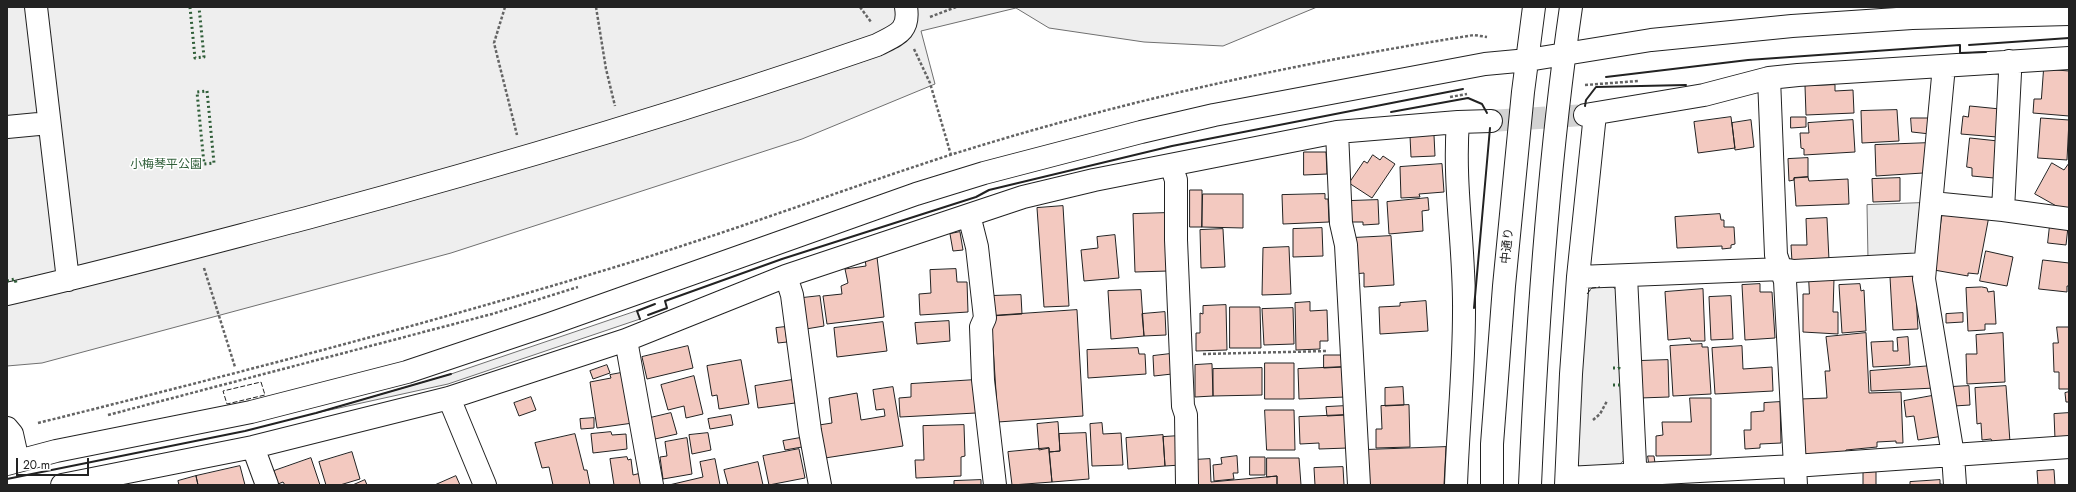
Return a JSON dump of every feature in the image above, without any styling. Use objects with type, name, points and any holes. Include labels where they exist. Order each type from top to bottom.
[{"type":"street","points":[[36,7],[68,280]]},
{"type":"street","name":"中通り","points":[[1492,485],[1493,437],[1504,286],[1534,7]]},
{"type":"street","points":[[1530,485],[1542,269],[1571,7]]},
{"type":"street","points":[[7,428],[12,434],[13,462],[56,451],[251,412],[407,372],[550,324],[916,194],[984,173],[1140,132],[1237,111],[1485,64],[1528,60],[1651,40],[1792,26],[1912,18],[2069,14]]},
{"type":"street","points":[[7,294],[198,247],[523,159],[621,130],[877,45],[900,33],[906,17]]},
{"type":"street","points":[[2069,58],[1769,78],[1704,95],[1590,114],[1571,374],[1567,481],[1795,475],[1953,455],[2069,447]]},
{"type":"street","points":[[2003,210],[2010,73],[2009,61]]},
{"type":"street","points":[[1944,66],[1924,279],[1953,455],[1955,485]]},
{"type":"street","points":[[1769,78],[1776,255],[1785,281],[1795,475]]},
{"type":"street","points":[[62,485],[98,481],[253,447],[449,398],[626,340],[786,276],[1030,195],[1094,180],[1337,132],[1458,122],[1491,121]]},
{"type":"street","points":[[1456,485],[1464,312],[1459,222],[1458,122]]},
{"type":"street","points":[[7,127],[49,123]]},
{"type":"street","points":[[1337,132],[1341,223],[1346,245],[1359,485]]},
{"type":"street","points":[[1171,165],[1176,180],[1176,240],[1183,406],[1186,415],[1186,485]]},
{"type":"street","points":[[1932,203],[2003,210],[2069,219]]},
{"type":"street","points":[[968,215],[977,247],[985,318],[981,327],[984,380],[995,485]]},
{"type":"street","points":[[1578,277],[1782,269],[1794,271],[1925,264]]},
{"type":"street","points":[[786,276],[792,295],[810,431],[820,485]]},
{"type":"street","points":[[1626,276],[1635,480]]},
{"type":"street","points":[[626,340],[652,485]]},
{"type":"street","points":[[449,398],[485,485]]},
{"type":"street","points":[[253,447],[266,485]]},
{"type":"path","points":[[505,7],[494,43],[523,159]]},
{"type":"path","points":[[596,7],[606,69],[621,130]]},
{"type":"path","points":[[906,17],[930,83],[950,152]]},
{"type":"path","points":[[38,423],[238,372],[605,270],[951,155],[1149,100],[1260,73],[1327,60],[1474,35],[1487,37]]},
{"type":"path","points":[[1585,84],[1606,82]]},
{"type":"path","points":[[198,247],[235,367]]},
{"type":"path","points":[[1181,355],[1352,351]]},
{"type":"path","points":[[1590,422],[1604,408],[1608,395]]},
{"type":"green space","name":"小梅琴平公園","points":[[7,7],[1317,7],[1223,46],[1144,42],[1049,28],[1016,8],[921,31],[935,84],[802,139],[451,253],[42,363],[7,366]]},
{"type":"green space","points":[[1613,287],[1618,292],[1626,458],[1619,465],[1584,469],[1576,464],[1587,293],[1592,288]]},
{"type":"green space","points":[[637,311],[640,319],[448,384],[316,413],[451,374]]},
{"type":"shaded area","points":[[1922,203],[1917,254],[1868,259],[1867,205]]},
{"type":"building","points":[[2044,69],[2069,71],[2069,116],[2033,113],[2034,99],[2041,99]]},
{"type":"building","points":[[1835,85],[1835,91],[1853,90],[1854,113],[1806,115],[1805,86]]},
{"type":"building","points":[[1970,106],[2000,109],[1997,137],[1961,134],[1963,116],[1968,117]]},
{"type":"building","points":[[1897,110],[1899,141],[1862,143],[1861,111]]},
{"type":"building","points":[[1731,117],[1735,148],[1698,153],[1694,122]]},
{"type":"building","points":[[1791,117],[1806,117],[1806,127],[1791,128]]},
{"type":"building","points":[[1911,118],[1930,118],[1930,134],[1912,132]]},
{"type":"building","points":[[2041,118],[2069,120],[2067,160],[2038,158]]},
{"type":"building","points":[[1751,120],[1754,147],[1735,150],[1732,123]]},
{"type":"building","points":[[1853,120],[1855,152],[1804,155],[1804,149],[1801,148],[1800,133],[1809,133],[1808,123]]},
{"type":"building","points":[[1434,135],[1435,156],[1411,157],[1410,136]]},
{"type":"building","points":[[1970,138],[1998,141],[1994,178],[1972,176],[1972,168],[1967,167]]},
{"type":"building","points":[[1929,143],[1923,173],[1876,176],[1875,145]]},
{"type":"building","points":[[1304,152],[1326,152],[1327,174],[1304,175]]},
{"type":"building","points":[[1373,155],[1380,160],[1383,156],[1395,164],[1372,198],[1349,183],[1364,161],[1367,163]]},
{"type":"building","points":[[1808,158],[1808,177],[1794,178],[1794,180],[1789,181],[1788,159]]},
{"type":"building","points":[[2052,163],[2064,170],[2069,163],[2069,209],[2067,212],[2035,194]]},
{"type":"building","points":[[1442,164],[1444,192],[1419,194],[1420,197],[1401,198],[1400,167]]},
{"type":"building","points":[[1808,177],[1809,181],[1848,179],[1849,204],[1796,206],[1794,178]]},
{"type":"building","points":[[1900,178],[1900,201],[1873,202],[1872,179]]},
{"type":"building","points":[[1190,190],[1202,190],[1202,227],[1190,227]]},
{"type":"building","points":[[1203,194],[1243,194],[1243,228],[1202,227]]},
{"type":"building","points":[[1325,194],[1325,199],[1328,199],[1329,222],[1283,224],[1282,195]]},
{"type":"building","points":[[1428,198],[1429,210],[1422,211],[1423,231],[1389,234],[1387,202]]},
{"type":"building","points":[[1378,200],[1379,224],[1363,225],[1363,222],[1349,222],[1349,201]]},
{"type":"building","points":[[1063,206],[1069,306],[1044,307],[1037,208]]},
{"type":"building","points":[[1943,210],[1989,216],[1978,274],[1968,273],[1968,276],[1934,270]]},
{"type":"building","points":[[1167,213],[1168,271],[1135,272],[1133,214]]},
{"type":"building","points":[[1720,214],[1721,220],[1724,220],[1724,227],[1734,227],[1735,244],[1731,245],[1731,248],[1722,249],[1722,246],[1677,248],[1675,217]]},
{"type":"building","points":[[1827,218],[1829,260],[1792,262],[1791,245],[1807,245],[1806,219]]},
{"type":"building","points":[[2050,225],[2068,227],[2066,245],[2048,243]]},
{"type":"building","points":[[1322,228],[1323,256],[1293,257],[1293,229]]},
{"type":"building","points":[[1223,229],[1225,267],[1201,268],[1200,230]]},
{"type":"building","points":[[960,232],[963,250],[953,251],[950,234]]},
{"type":"building","points":[[1115,235],[1119,278],[1084,281],[1081,250],[1098,248],[1097,237]]},
{"type":"building","points":[[1391,236],[1394,285],[1364,287],[1364,273],[1354,274],[1352,238]]},
{"type":"building","points":[[1289,247],[1291,294],[1262,295],[1263,248]]},
{"type":"building","points":[[1986,251],[2013,257],[2007,286],[1980,281]]},
{"type":"building","points":[[877,257],[884,317],[827,324],[823,296],[842,294],[841,286],[848,283],[845,269],[866,266],[865,259]]},
{"type":"building","points":[[2043,260],[2069,263],[2069,286],[2067,286],[2067,292],[2039,289]]},
{"type":"building","points":[[956,269],[957,282],[967,282],[968,312],[920,315],[919,294],[931,293],[930,270]]},
{"type":"building","points":[[1915,276],[1918,329],[1893,330],[1890,277]]},
{"type":"building","points":[[1809,278],[1834,279],[1833,312],[1838,312],[1838,334],[1803,332],[1803,294],[1809,294]]},
{"type":"building","points":[[1760,284],[1760,292],[1772,292],[1775,338],[1745,340],[1742,285]]},
{"type":"building","points":[[1860,284],[1861,291],[1864,290],[1866,331],[1842,333],[1839,285]]},
{"type":"building","points":[[1966,288],[1987,288],[1988,292],[1994,291],[1996,324],[1985,324],[1985,330],[1968,331]]},
{"type":"building","points":[[1703,289],[1705,341],[1691,341],[1690,338],[1668,340],[1665,292]]},
{"type":"building","points":[[1141,290],[1144,336],[1111,339],[1108,291]]},
{"type":"building","points":[[1021,295],[1022,314],[991,316],[990,296]]},
{"type":"building","points":[[820,296],[824,326],[806,329],[802,298]]},
{"type":"building","points":[[1731,296],[1733,339],[1711,340],[1709,297]]},
{"type":"building","points":[[1426,301],[1428,331],[1380,334],[1379,307],[1400,306],[1400,303]]},
{"type":"building","points":[[1310,302],[1310,311],[1327,310],[1328,341],[1320,341],[1320,349],[1296,350],[1295,303]]},
{"type":"building","points":[[1226,305],[1227,350],[1196,351],[1196,333],[1200,333],[1200,313],[1203,314],[1203,306]]},
{"type":"building","points":[[1230,307],[1260,307],[1261,348],[1230,348]]},
{"type":"building","points":[[1293,308],[1294,344],[1264,345],[1262,309]]},
{"type":"building","points":[[1077,310],[1083,416],[998,422],[991,316]]},
{"type":"building","points":[[1165,312],[1166,335],[1144,336],[1142,314]]},
{"type":"building","points":[[1963,313],[1963,322],[1946,323],[1946,314]]},
{"type":"building","points":[[949,321],[950,341],[917,344],[915,323]]},
{"type":"building","points":[[883,322],[887,351],[837,357],[834,328]]},
{"type":"building","points":[[785,327],[787,342],[778,343],[776,328]]},
{"type":"building","points":[[2057,327],[2069,327],[2069,389],[2059,389],[2059,372],[2054,372],[2053,343],[2058,343]]},
{"type":"building","points":[[1866,333],[1869,393],[1901,392],[1903,443],[1896,443],[1896,441],[1877,442],[1877,447],[1846,450],[1845,453],[1806,454],[1801,449],[1800,399],[1827,398],[1825,371],[1830,371],[1826,337]]},
{"type":"building","points":[[2003,333],[2005,382],[1967,384],[1966,354],[1977,354],[1976,335]]},
{"type":"building","points":[[1908,337],[1910,365],[1873,367],[1871,342],[1893,341],[1893,351],[1898,351],[1897,338]]},
{"type":"building","points":[[1702,344],[1702,347],[1708,347],[1711,394],[1673,396],[1670,346]]},
{"type":"building","points":[[688,346],[693,368],[647,379],[642,357]]},
{"type":"building","points":[[1742,346],[1743,369],[1772,367],[1773,391],[1715,394],[1712,348]]},
{"type":"building","points":[[1138,348],[1139,354],[1145,354],[1146,374],[1088,378],[1087,350]]},
{"type":"building","points":[[1170,354],[1172,374],[1154,376],[1153,356]]},
{"type":"building","points":[[1324,355],[1344,355],[1344,367],[1324,368]]},
{"type":"building","points":[[741,360],[749,404],[719,409],[717,395],[712,396],[707,366]]},
{"type":"building","points":[[1668,360],[1669,397],[1640,398],[1638,361]]},
{"type":"building","points":[[1265,363],[1294,363],[1294,399],[1265,399]]},
{"type":"building","points":[[1212,364],[1213,396],[1195,397],[1195,365]]},
{"type":"building","points":[[607,365],[610,373],[593,379],[590,371]]},
{"type":"building","points":[[1931,366],[1935,388],[1871,391],[1870,371]]},
{"type":"building","points":[[1344,367],[1345,397],[1299,399],[1298,369]]},
{"type":"building","points":[[1262,368],[1262,395],[1213,396],[1213,369]]},
{"type":"building","points":[[626,372],[633,423],[597,428],[590,382],[611,378],[610,375]]},
{"type":"building","points":[[694,376],[703,414],[686,418],[684,406],[668,410],[661,385]]},
{"type":"building","points":[[792,380],[795,403],[758,408],[755,386]]},
{"type":"building","points":[[975,380],[976,413],[900,417],[899,398],[911,397],[911,384]]},
{"type":"building","points":[[1969,386],[1970,405],[1954,406],[1950,387]]},
{"type":"building","points":[[2006,386],[2010,442],[1993,443],[1991,439],[1982,440],[1981,423],[1977,424],[1975,388]]},
{"type":"building","points":[[893,387],[903,446],[825,458],[819,425],[832,423],[829,398],[857,393],[861,420],[885,416],[884,409],[876,410],[873,390]]},
{"type":"building","points":[[1403,387],[1404,405],[1385,406],[1385,388]]},
{"type":"building","points":[[2069,392],[2069,402],[2066,402],[2065,393]]},
{"type":"building","points":[[1937,395],[1943,436],[1918,440],[1914,416],[1906,417],[1904,401]]},
{"type":"building","points":[[531,397],[536,410],[519,416],[514,403]]},
{"type":"building","points":[[1690,398],[1711,398],[1711,455],[1656,456],[1656,436],[1663,435],[1662,422],[1691,422]]},
{"type":"building","points":[[1780,402],[1781,443],[1760,444],[1760,448],[1745,449],[1744,430],[1751,430],[1751,412],[1764,411],[1764,403]]},
{"type":"building","points":[[1409,405],[1410,447],[1376,448],[1376,429],[1382,429],[1381,406]]},
{"type":"building","points":[[1346,406],[1346,415],[1327,416],[1326,407]]},
{"type":"building","points":[[1265,410],[1294,410],[1295,450],[1267,450]]},
{"type":"building","points":[[671,413],[677,434],[655,439],[650,418]]},
{"type":"building","points":[[2069,413],[2069,438],[2055,439],[2054,414]]},
{"type":"building","points":[[731,415],[733,425],[710,429],[708,419]]},
{"type":"building","points":[[1346,415],[1348,448],[1319,449],[1319,443],[1300,444],[1299,417]]},
{"type":"building","points":[[594,418],[594,428],[581,429],[580,419]]},
{"type":"building","points":[[1058,422],[1060,451],[1049,452],[1049,448],[1039,450],[1037,424]]},
{"type":"building","points":[[1102,423],[1103,434],[1121,433],[1123,465],[1092,466],[1090,424]]},
{"type":"building","points":[[964,425],[965,456],[961,457],[961,476],[916,478],[915,460],[924,460],[923,426]]},
{"type":"building","points":[[611,432],[612,435],[626,434],[627,449],[593,453],[591,434]]},
{"type":"building","points":[[708,433],[711,450],[692,454],[689,435]]},
{"type":"building","points":[[1086,433],[1089,479],[1052,482],[1049,452],[1060,451],[1059,434]]},
{"type":"building","points":[[575,434],[584,470],[587,470],[590,485],[553,485],[549,467],[542,468],[535,443]]},
{"type":"building","points":[[1163,435],[1165,466],[1128,469],[1126,438]]},
{"type":"building","points":[[1179,436],[1181,465],[1165,466],[1163,437]]},
{"type":"building","points":[[687,438],[692,474],[663,479],[660,457],[667,456],[665,442]]},
{"type":"building","points":[[800,438],[802,447],[785,450],[783,441]]},
{"type":"building","points":[[1446,447],[1444,485],[1366,485],[1364,450]]},
{"type":"building","points":[[1049,448],[1052,482],[1012,485],[1008,452]]},
{"type":"building","points":[[799,449],[805,478],[769,485],[763,456]]},
{"type":"building","points":[[352,452],[360,479],[340,485],[326,485],[319,462]]},
{"type":"building","points":[[1237,456],[1238,473],[1233,473],[1234,479],[1214,481],[1213,465],[1222,464],[1221,458]]},
{"type":"building","points":[[1648,456],[1654,456],[1655,463],[1649,463]]},
{"type":"building","points":[[627,457],[628,460],[631,459],[633,475],[641,473],[643,485],[614,485],[610,459]]},
{"type":"building","points":[[1250,457],[1265,457],[1265,475],[1250,475]]},
{"type":"building","points":[[311,458],[320,485],[285,485],[283,482],[278,484],[274,471]]},
{"type":"building","points":[[1267,458],[1299,458],[1301,485],[1277,485],[1277,476],[1267,477]]},
{"type":"building","points":[[715,459],[720,485],[669,485],[703,477],[700,462]]},
{"type":"building","points":[[1210,459],[1211,482],[1277,476],[1277,485],[1194,485],[1193,460]]},
{"type":"building","points":[[758,462],[763,485],[728,485],[724,470]]},
{"type":"building","points":[[240,466],[245,485],[198,485],[196,476]]},
{"type":"building","points":[[1343,467],[1344,485],[1315,485],[1314,468]]},
{"type":"building","points":[[2054,470],[2055,485],[2038,485],[2037,471]]},
{"type":"building","points":[[1876,472],[1876,485],[1863,485],[1863,473]]},
{"type":"building","points":[[196,476],[198,485],[179,485],[178,481]]},
{"type":"building","points":[[456,476],[460,485],[435,485]]},
{"type":"building","points":[[365,480],[367,485],[353,485]]},
{"type":"building","points":[[981,480],[981,485],[954,485],[954,481]]},
{"type":"building","points":[[1940,480],[1940,484],[1947,485],[1910,485],[1910,482]]},
{"type":"building","points":[[1678,482],[1678,485],[1656,485],[1656,483]]},
{"type":"tunnel","points":[[1491,121],[1585,115]]},
{"type":"hedge","points":[[190,7],[195,58],[204,57],[199,7]]},
{"type":"hedge","points":[[207,91],[214,163],[204,164],[197,92],[207,91]]},
{"type":"hedge","points":[[7,281],[15,279],[16,283]]},
{"type":"hedge","points":[[1613,368],[1619,368],[1619,365]]},
{"type":"hedge","points":[[1613,385],[1621,385],[1621,387]]},
{"type":"fence","points":[[1587,294],[1592,288],[1600,287]]},
{"type":"fence","points":[[261,382],[265,395],[227,404],[223,391],[261,382]]},
{"type":"wall","points":[[1969,45],[2069,38]]},
{"type":"wall","points":[[1606,77],[1748,60],[1960,45],[1960,53],[1986,52]]},
{"type":"wall","points":[[1585,106],[1586,100],[1596,87],[1686,85]]},
{"type":"wall","points":[[648,315],[667,308],[665,301],[782,259],[976,197],[989,190],[1172,146],[1463,89]]},
{"type":"wall","points":[[1391,112],[1468,98],[1482,104],[1487,113]]},
{"type":"wall","points":[[1474,308],[1490,128]]},
{"type":"wall","points":[[640,319],[637,311],[655,304]]},
{"type":"wall","points":[[7,479],[245,431],[316,413],[451,374]]}]
